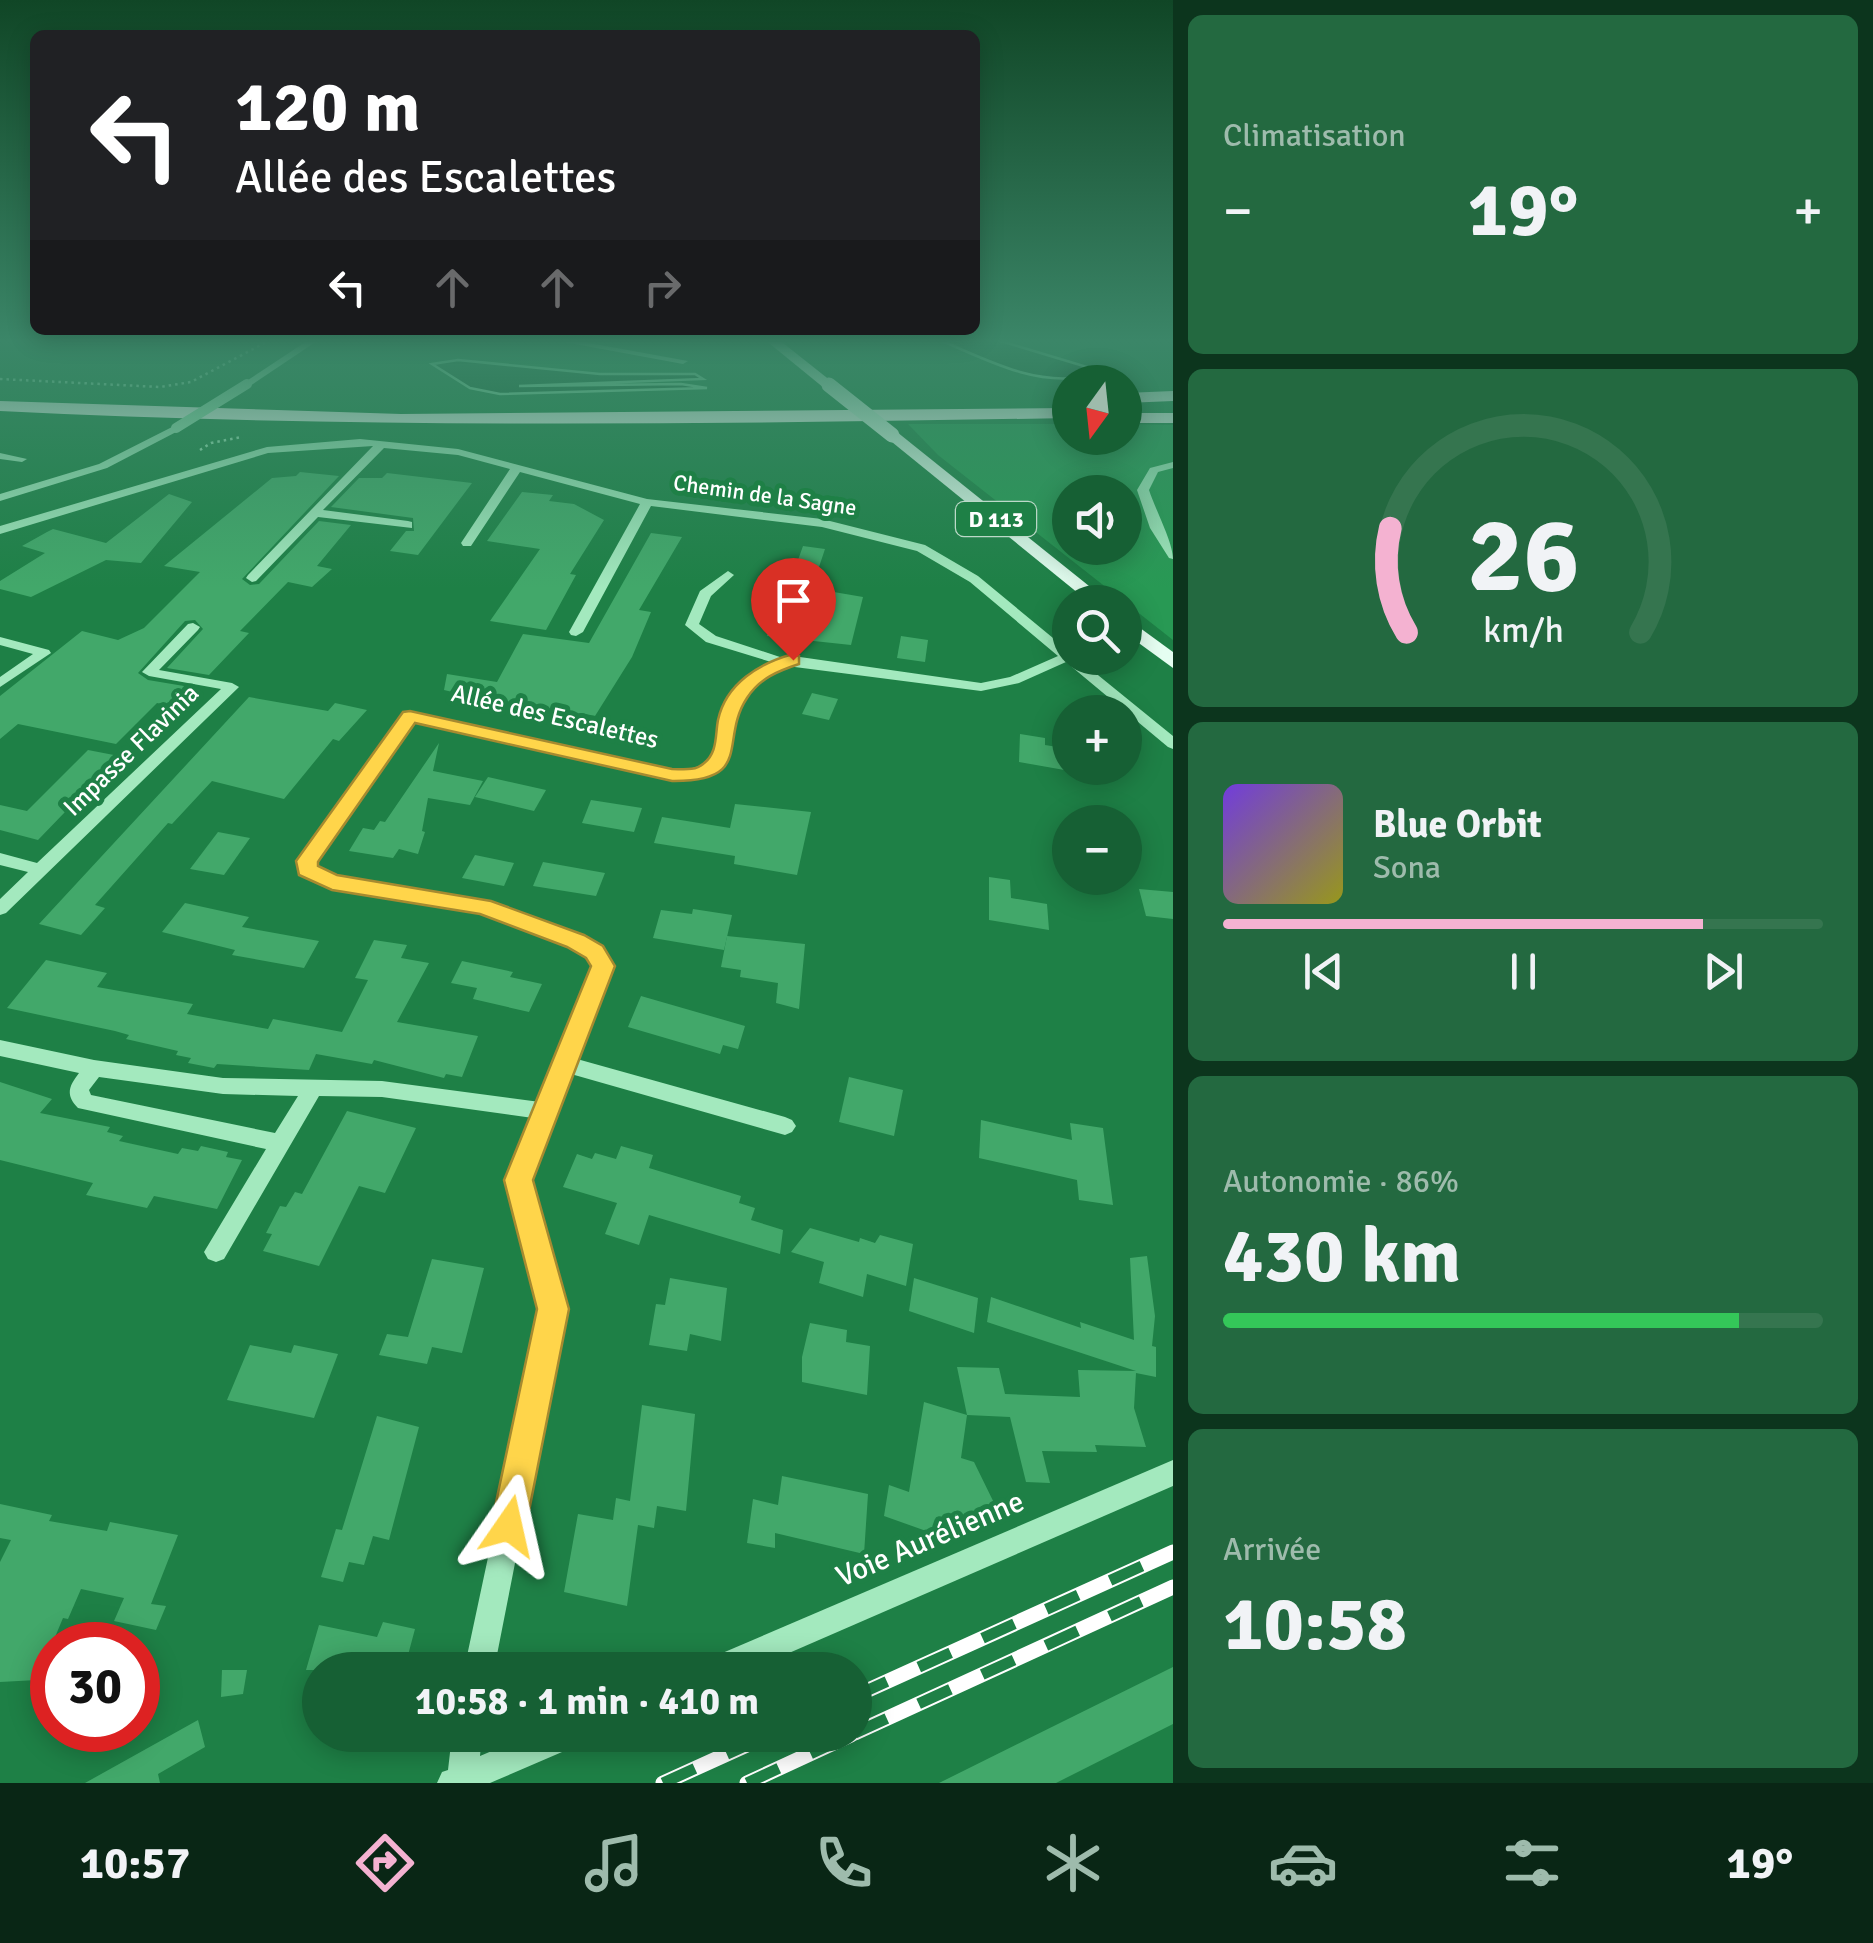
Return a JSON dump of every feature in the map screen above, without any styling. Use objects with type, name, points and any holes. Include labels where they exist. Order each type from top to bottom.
[{"type":"main road","name":"D 113","points":[[876,422],[1079,585]]},
{"type":"main road","points":[[1142,637],[1173,662]]},
{"type":"street","points":[[0,498],[103,466],[185,422]]},
{"type":"street","points":[[252,578],[382,443]]},
{"type":"street","name":"Chemin de la Sagne","points":[[0,530],[267,450],[382,443],[458,452],[647,502],[822,523],[921,548],[974,579],[1052,643]]},
{"type":"street","points":[[0,456],[22,458]]},
{"type":"street","points":[[1173,464],[1154,470],[1143,490],[1156,528],[1173,555]]},
{"type":"street","points":[[467,543],[518,466]]},
{"type":"street","points":[[576,632],[647,502]]},
{"type":"street","points":[[316,513],[408,525]]},
{"type":"street","points":[[728,575],[705,594],[692,625],[710,639],[767,653],[780,662],[793,660],[981,688],[1014,680],[1052,662]]},
{"type":"street","name":"Impasse Flavinia","points":[[0,910],[232,687],[149,672],[193,626]]},
{"type":"street","points":[[0,640],[44,652],[0,683]]},
{"type":"street","name":"Allée des Escalettes","points":[[483,1652],[553,1309],[519,1180],[603,966],[594,952],[483,907],[332,882],[307,870],[307,861],[410,716],[672,775],[694,775],[708,770],[718,760],[738,696],[762,671],[780,662]]},
{"type":"street","name":"Chemin de la Sagne","points":[[1091,675],[1173,744]]},
{"type":"street","points":[[0,859],[41,870]]},
{"type":"street","points":[[0,1048],[94,1068],[224,1086],[382,1089],[546,1112]]},
{"type":"street","points":[[565,1064],[785,1126]]},
{"type":"street","points":[[94,1068],[79,1088],[84,1102],[280,1144]]},
{"type":"street","points":[[216,1252],[312,1088]]},
{"type":"street","name":"Voie Aurélienne","points":[[758,1652],[1173,1473]]},
{"type":"street","points":[[458,1781],[464,1752]]},
{"type":"street","points":[[458,1781],[525,1752]]},
{"type":"shaded area","points":[[908,424],[1052,424],[1052,455],[1142,455],[1142,424],[1173,425],[1173,640],[1142,616],[1142,585],[1103,585],[1078,565],[1142,565],[1142,475],[1052,475],[1052,545],[938,455]]},
{"type":"building","points":[[300,472],[339,476],[242,579],[250,585],[259,584],[319,521],[351,525],[317,566],[332,569],[312,587],[288,582],[240,631],[249,633],[209,675],[167,668],[203,629],[195,620],[185,621],[138,673],[148,680],[196,688],[178,707],[157,703],[116,744],[18,724],[0,739],[0,696],[82,631],[118,640],[144,628],[200,572],[164,566],[272,478],[296,476]]},
{"type":"building","points":[[387,473],[472,483],[418,555],[390,551],[406,531],[414,531],[413,518],[331,507],[359,478],[382,478]]},
{"type":"building","points":[[522,492],[553,495],[549,501],[574,504],[604,520],[570,574],[576,575],[546,630],[490,621],[540,549],[487,541]]},
{"type":"building","points":[[169,494],[192,502],[141,563],[106,560],[31,597],[0,589],[0,581],[45,553],[22,546],[53,529],[106,543]]},
{"type":"building","points":[[651,533],[682,537],[639,610],[651,612],[632,657],[595,716],[581,713],[576,719],[544,714],[444,690],[447,674],[497,682],[523,634],[589,643]]},
{"type":"building","points":[[803,546],[825,549],[815,579],[831,581],[828,591],[863,597],[851,645],[767,636]]},
{"type":"building","points":[[901,636],[928,640],[925,662],[897,658]]},
{"type":"building","points":[[812,693],[838,699],[829,720],[802,714]]},
{"type":"building","points":[[249,697],[328,711],[335,703],[367,710],[339,741],[333,739],[284,799],[212,781],[172,824],[168,823],[95,905],[105,908],[81,935],[39,924]]},
{"type":"building","points":[[1020,734],[1045,738],[1045,745],[1052,746],[1052,768],[1019,762]]},
{"type":"building","points":[[439,743],[433,771],[483,781],[470,805],[428,798],[422,831],[425,832],[418,854],[399,849],[393,858],[349,851],[363,828],[374,830],[380,821],[385,822]]},
{"type":"building","points":[[88,750],[119,756],[38,840],[0,830],[0,805],[27,811]]},
{"type":"building","points":[[488,777],[546,790],[534,811],[475,797]]},
{"type":"building","points":[[591,800],[642,808],[634,832],[582,823]]},
{"type":"building","points":[[735,804],[811,812],[797,875],[734,864],[735,856],[654,843],[662,817],[730,828]]},
{"type":"building","points":[[218,832],[250,838],[224,875],[190,869]]},
{"type":"building","points":[[475,855],[514,863],[504,886],[462,878]]},
{"type":"building","points":[[543,862],[605,873],[596,896],[533,886]]},
{"type":"building","points":[[989,877],[1010,880],[1011,898],[1047,904],[1049,930],[989,920]]},
{"type":"building","points":[[1142,889],[1173,892],[1173,919],[1146,916]]},
{"type":"building","points":[[185,903],[249,917],[242,927],[319,941],[304,968],[232,955],[235,950],[162,932]]},
{"type":"building","points":[[693,909],[732,915],[724,950],[653,938],[661,910],[692,914]]},
{"type":"building","points":[[727,936],[805,944],[799,1009],[776,1003],[778,983],[740,977],[741,970],[721,967]]},
{"type":"building","points":[[374,940],[407,945],[401,958],[429,963],[397,1022],[478,1036],[462,1077],[446,1074],[444,1078],[374,1060],[372,1064],[316,1054],[309,1070],[217,1064],[214,1068],[188,1063],[191,1058],[176,1055],[178,1051],[126,1039],[129,1035],[7,1008],[46,960],[107,973],[97,987],[193,1004],[187,1014],[268,1029],[273,1019],[342,1032],[368,980],[355,978]]},
{"type":"building","points":[[462,961],[513,972],[510,977],[542,984],[529,1012],[473,999],[477,988],[451,983]]},
{"type":"building","points":[[641,996],[745,1026],[738,1049],[723,1045],[720,1054],[628,1027]]},
{"type":"building","points":[[849,1077],[903,1090],[894,1136],[839,1122]]},
{"type":"building","points":[[0,1082],[52,1099],[40,1113],[110,1127],[107,1132],[123,1136],[119,1141],[178,1154],[182,1148],[198,1151],[201,1146],[228,1152],[226,1157],[242,1160],[217,1209],[154,1196],[147,1208],[86,1195],[93,1183],[0,1160]]},
{"type":"building","points":[[347,1111],[416,1128],[385,1193],[359,1186],[319,1266],[263,1251],[272,1234],[266,1233],[280,1206],[286,1207],[295,1192],[302,1194]]},
{"type":"building","points":[[981,1120],[1072,1140],[1070,1123],[1103,1128],[1113,1205],[1079,1200],[1077,1180],[979,1158]]},
{"type":"building","points":[[621,1146],[653,1155],[649,1168],[741,1196],[739,1203],[755,1208],[751,1220],[783,1230],[780,1254],[649,1215],[639,1245],[605,1234],[617,1203],[563,1187],[577,1154],[592,1159],[595,1153],[616,1159]]},
{"type":"building","points":[[810,1228],[859,1242],[860,1238],[875,1243],[880,1235],[913,1244],[906,1286],[867,1274],[863,1297],[819,1283],[824,1262],[791,1252]]},
{"type":"building","points":[[1147,1256],[1155,1316],[1152,1346],[1156,1347],[1156,1377],[1136,1373],[1134,1408],[1146,1447],[1095,1445],[1097,1452],[1042,1451],[1050,1483],[1026,1482],[1010,1417],[967,1415],[957,1367],[999,1368],[1005,1394],[1080,1397],[1078,1370],[1136,1371],[987,1322],[991,1297],[1081,1328],[1080,1322],[1134,1340],[1130,1258]]},
{"type":"building","points":[[432,1259],[484,1268],[462,1353],[432,1347],[427,1364],[379,1355],[387,1334],[408,1337]]},
{"type":"building","points":[[670,1278],[727,1288],[721,1341],[690,1334],[687,1351],[649,1345],[656,1304],[665,1305]]},
{"type":"building","points":[[914,1278],[978,1298],[974,1333],[909,1311]]},
{"type":"building","points":[[810,1323],[847,1330],[846,1342],[870,1346],[867,1395],[802,1382],[802,1357]]},
{"type":"building","points":[[250,1345],[291,1353],[294,1345],[338,1354],[314,1418],[227,1400]]},
{"type":"building","points":[[924,1402],[967,1415],[961,1458],[974,1462],[998,1511],[929,1532],[884,1516],[889,1485],[909,1492]]},
{"type":"building","points":[[642,1405],[695,1414],[686,1511],[657,1506],[654,1528],[638,1525],[627,1606],[564,1592],[578,1514],[613,1520],[616,1498],[630,1501]]},
{"type":"building","points":[[377,1416],[419,1427],[389,1540],[373,1536],[364,1565],[349,1562],[343,1582],[321,1577],[336,1529],[342,1530]]},
{"type":"building","points":[[782,1476],[868,1494],[864,1554],[775,1533],[775,1548],[747,1543],[753,1499],[778,1505]]},
{"type":"building","points":[[0,1504],[52,1515],[49,1521],[107,1531],[110,1522],[178,1535],[151,1604],[166,1606],[159,1622],[114,1621],[124,1598],[81,1589],[68,1619],[30,1622],[30,1680],[0,1682],[0,1562],[11,1540],[0,1538]]},
{"type":"building","points":[[383,1622],[415,1629],[409,1652],[311,1652],[319,1625],[377,1637]]},
{"type":"building","points":[[1173,1667],[1173,1724],[1056,1783],[939,1783]]},
{"type":"building","points":[[222,1670],[247,1670],[243,1694],[221,1697]]},
{"type":"building","points":[[198,1720],[205,1747],[158,1774],[160,1783],[85,1783],[141,1752],[160,1752],[160,1741]]},
{"type":"railway","points":[[872,1688],[1173,1552]]},
{"type":"railway","points":[[872,1725],[1173,1587]]},
{"type":"railway","points":[[663,1783],[731,1752]]},
{"type":"railway","points":[[747,1783],[814,1752]]},
{"type":"route","points":[[509,1526],[553,1309],[519,1180],[603,966],[594,952],[576,941],[483,907],[332,882],[307,870],[307,861],[410,716],[672,775],[694,775],[708,770],[718,760],[738,696],[762,671],[793,660]]}]
